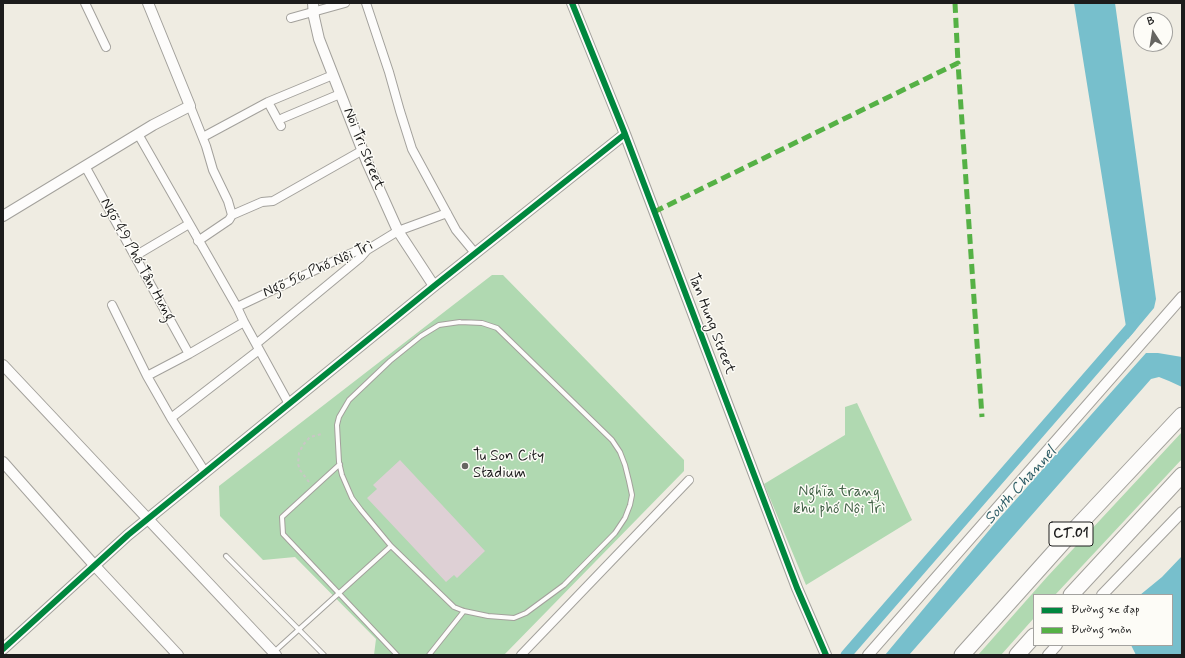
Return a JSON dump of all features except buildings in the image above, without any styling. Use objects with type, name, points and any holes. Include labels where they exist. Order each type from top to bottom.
[{"type":"highway","name":"CT.01","points":[[962,655],[1074,530],[1182,415]]},
{"type":"highway","name":"CT.01","points":[[1072,594],[1182,475]]},
{"type":"highway","points":[[1017,655],[1033,637]]},
{"type":"street","points":[[85,3],[106,47]]},
{"type":"street","points":[[148,3],[190,106],[213,170],[228,201],[232,215]]},
{"type":"street","points":[[291,18],[313,8],[345,3]]},
{"type":"street","points":[[366,3],[389,72],[412,149],[456,230],[475,253]]},
{"type":"street","name":"Tan Hung Street","points":[[572,3],[625,134],[797,588],[826,655]]},
{"type":"street","name":"Noi Tri Street","points":[[313,8],[319,39],[340,94],[398,232],[434,286]]},
{"type":"street","points":[[202,137],[268,102],[333,75]]},
{"type":"street","points":[[283,118],[340,94]]},
{"type":"street","points":[[268,102],[281,126]]},
{"type":"street","points":[[3,216],[153,125],[190,106]]},
{"type":"street","points":[[138,134],[237,307],[257,347],[289,404]]},
{"type":"street","points":[[3,649],[148,519],[434,286],[625,134]]},
{"type":"street","points":[[198,241],[229,220],[232,215],[262,202],[273,201],[363,150]]},
{"type":"street","name":"Ngõ 49 Phố Tân Hưng","points":[[85,166],[189,354]]},
{"type":"street","name":"Ngõ 56 Phố Nội Trì","points":[[237,307],[347,255],[354,252],[367,250],[398,232],[447,212]]},
{"type":"street","points":[[135,256],[189,224]]},
{"type":"street","points":[[171,418],[257,347],[360,258],[367,250]]},
{"type":"street","points":[[868,655],[1182,297]]},
{"type":"street","points":[[112,305],[147,376],[205,472]]},
{"type":"street","points":[[147,376],[189,354],[244,322]]},
{"type":"street","points":[[3,365],[275,654]]},
{"type":"street","points":[[3,462],[95,566],[178,655]]},
{"type":"street","points":[[521,655],[689,480]]},
{"type":"street","points":[[1103,594],[1182,512]]},
{"type":"street","points":[[1048,655],[1056,646]]},
{"type":"lane","points":[[460,322],[482,323],[497,328],[612,440],[620,452],[625,465],[632,495],[626,518],[615,533],[564,585],[526,613],[514,618],[500,618],[464,611],[454,607],[391,546],[352,498],[342,475],[340,464],[337,425],[339,417],[348,400],[390,361],[421,336],[439,325],[460,322]]},
{"type":"lane","points":[[340,464],[282,517],[283,534],[397,655]]},
{"type":"lane","points":[[275,654],[299,630],[391,546]]},
{"type":"lane","points":[[226,556],[324,655]]},
{"type":"lane","points":[[430,655],[464,611]]},
{"type":"path","points":[[309,482],[300,470],[298,458],[299,452],[310,438],[322,434]]},
{"type":"green space","name":"Tu Son City Stadium","points":[[492,275],[503,275],[684,460],[684,471],[504,655],[374,655],[376,639],[295,557],[263,560],[220,516],[219,486]]},
{"type":"green space","name":"Nghĩa trang khu phố Nội Trì","points":[[857,403],[912,520],[806,585],[764,484],[845,435],[845,407]]},
{"type":"green space","points":[[1182,432],[1182,459],[1056,594],[1033,594],[1033,619],[1001,655],[978,655],[1047,577]]},
{"type":"water","points":[[1074,3],[1115,3],[1156,299],[1154,308],[1128,339]]},
{"type":"water","name":"South Channel","points":[[1146,353],[1158,353],[1182,357],[1182,387],[1159,377],[1151,379],[909,655],[885,655],[996,522]]},
{"type":"water","points":[[1182,556],[1182,655],[1136,655],[1132,646],[1173,646],[1173,594],[1141,594],[1162,577]]},
{"type":"waterway","points":[[846,655],[1131,327],[1134,318]]},
{"type":"marked path","points":[[955,3],[958,63]]},
{"type":"marked path","points":[[654,212],[958,63],[982,417]]},
{"type":"cycle path","points":[[572,3],[625,134],[797,588],[826,655]]},
{"type":"cycle path","points":[[3,649],[128,535],[434,286],[625,134]]},
{"type":"place","name":"Tu Son City Stadium","points":[[465,466]]}]
